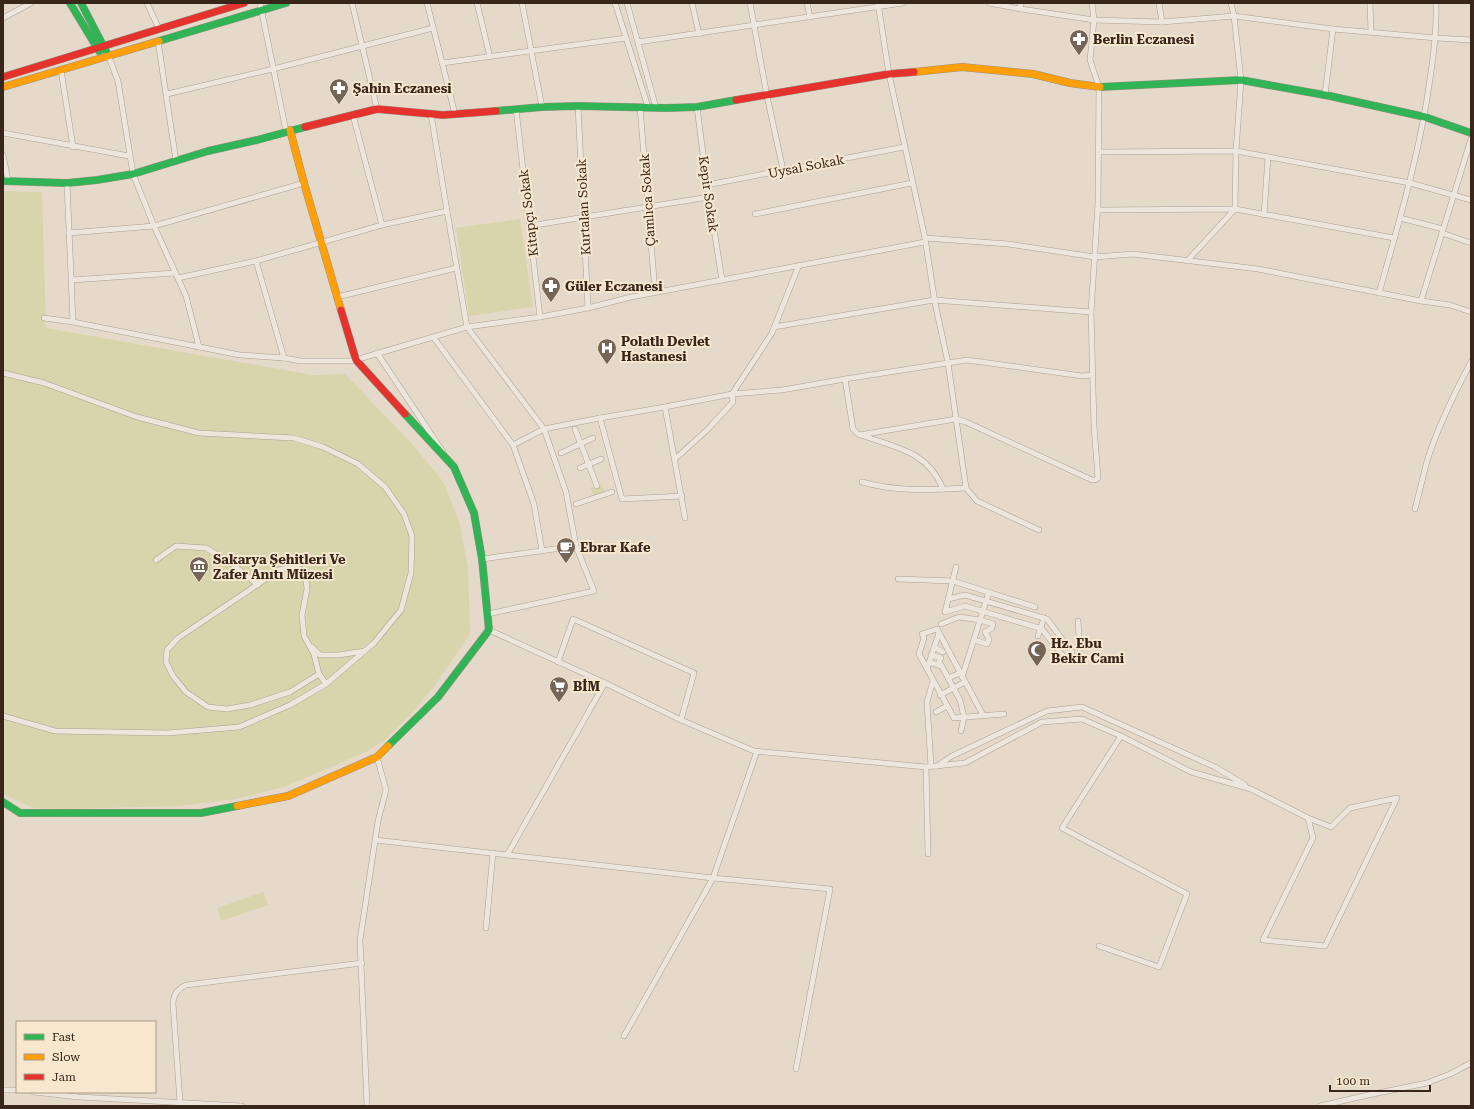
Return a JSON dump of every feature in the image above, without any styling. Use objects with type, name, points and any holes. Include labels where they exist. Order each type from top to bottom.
[{"type":"street","points":[[3,18],[31,3]]},
{"type":"street","points":[[70,3],[100,48],[108,55],[118,81],[133,174],[154,226],[186,296],[199,347]]},
{"type":"street","points":[[81,3],[100,48]]},
{"type":"street","points":[[147,3],[159,29]]},
{"type":"street","points":[[3,77],[244,3]]},
{"type":"street","points":[[3,87],[158,41],[261,7],[286,3]]},
{"type":"street","points":[[352,3],[377,109]]},
{"type":"street","points":[[427,3],[455,114]]},
{"type":"street","points":[[477,3],[490,57]]},
{"type":"street","points":[[522,3],[542,107]]},
{"type":"street","name":"Çamlıca Sokak","points":[[615,3],[644,107],[648,207],[655,292]]},
{"type":"street","points":[[627,3],[656,108]]},
{"type":"street","points":[[692,3],[699,34]]},
{"type":"street","points":[[750,3],[767,96],[783,170]]},
{"type":"street","points":[[807,3],[810,17]]},
{"type":"street","points":[[638,42],[810,17],[879,5],[903,3]]},
{"type":"street","points":[[989,3],[1094,20],[1162,22],[1234,16],[1333,29],[1471,40]]},
{"type":"street","points":[[1020,3],[1021,9]]},
{"type":"street","points":[[859,435],[956,419],[966,422],[1092,480],[1096,480],[1099,476],[1094,426],[1091,312],[1098,210],[1099,87],[1090,60],[1094,20],[1092,3]]},
{"type":"street","points":[[1159,3],[1162,22]]},
{"type":"street","points":[[1187,261],[1235,210],[1236,151],[1241,80],[1234,16],[1231,3]]},
{"type":"street","points":[[1370,3],[1371,32]]},
{"type":"street","points":[[1379,293],[1410,183],[1425,117],[1436,38],[1436,3]]},
{"type":"street","points":[[879,5],[889,74],[925,240],[934,300],[948,363],[966,488],[977,501],[1039,530]]},
{"type":"street","points":[[261,7],[273,69],[288,130],[356,360],[454,467]]},
{"type":"street","points":[[167,94],[273,69],[433,28]]},
{"type":"street","points":[[1325,95],[1333,29]]},
{"type":"street","points":[[442,63],[626,38]]},
{"type":"street","points":[[158,41],[176,161]]},
{"type":"street","points":[[3,155],[6,181],[67,183],[133,174],[288,130],[377,109],[431,114],[455,114],[542,107],[697,107],[889,74],[962,67],[1033,74],[1070,83],[1099,87],[1241,80],[1325,95],[1425,117],[1471,133]]},
{"type":"street","points":[[61,70],[73,146]]},
{"type":"street","name":"Kurtalan Sokak","points":[[578,106],[588,308]]},
{"type":"street","name":"Kepir Sokak","points":[[697,107],[707,185],[722,280]]},
{"type":"street","name":"Kitapçı Sokak","points":[[516,109],[540,317]]},
{"type":"street","points":[[431,114],[467,327],[544,429],[566,492],[576,546],[594,591],[488,614]]},
{"type":"street","points":[[353,115],[382,225]]},
{"type":"street","points":[[3,132],[129,156]]},
{"type":"street","points":[[1421,301],[1471,139]]},
{"type":"street","name":"Uysal Sokak","points":[[707,185],[904,147]]},
{"type":"street","points":[[1098,152],[1236,151],[1410,183],[1471,200]]},
{"type":"street","points":[[1264,215],[1268,157]]},
{"type":"street","points":[[67,183],[73,322]]},
{"type":"street","points":[[69,233],[154,226],[304,183]]},
{"type":"street","points":[[755,214],[912,183]]},
{"type":"street","points":[[530,226],[709,197]]},
{"type":"street","points":[[1098,210],[1235,210],[1394,238]]},
{"type":"street","points":[[71,280],[177,276],[256,261],[321,241],[382,225],[447,211]]},
{"type":"street","points":[[1400,218],[1443,231],[1471,243]]},
{"type":"street","points":[[44,318],[73,322],[240,355],[284,358],[300,361],[356,360],[467,327],[540,317],[588,308],[655,292],[925,240],[1008,244],[1095,257],[1133,254],[1258,269],[1421,301],[1450,305],[1471,312]]},
{"type":"street","points":[[256,261],[284,358]]},
{"type":"street","points":[[675,460],[707,430],[733,402],[732,394],[774,327],[799,265]]},
{"type":"street","points":[[337,297],[456,268]]},
{"type":"street","points":[[774,327],[934,300],[1091,312]]},
{"type":"street","points":[[434,338],[513,445],[534,504],[542,551]]},
{"type":"street","points":[[3,802],[20,813],[201,813],[288,796],[376,757],[438,697],[489,630],[482,558],[474,513],[454,467],[377,353]]},
{"type":"street","points":[[513,445],[544,429],[600,418],[665,408],[732,394],[782,390],[967,360],[1082,376],[1092,376]]},
{"type":"street","points":[[1415,509],[1428,460],[1439,429],[1452,398],[1471,362]]},
{"type":"street","points":[[3,373],[44,383],[137,416],[199,433],[294,438],[323,447],[358,464],[385,487],[404,514],[412,536],[411,573],[401,610],[366,651],[326,684],[290,706],[239,727],[168,734],[55,731],[3,716]]},
{"type":"street","points":[[844,379],[854,429],[859,435],[915,454],[932,469],[938,478],[942,489]]},
{"type":"street","points":[[665,408],[685,518]]},
{"type":"street","points":[[600,418],[622,499],[682,496]]},
{"type":"street","points":[[575,429],[597,486]]},
{"type":"street","points":[[560,453],[593,438]]},
{"type":"street","points":[[580,468],[601,459]]},
{"type":"street","points":[[862,482],[878,487],[900,490],[966,488]]},
{"type":"street","points":[[576,504],[612,492]]},
{"type":"street","points":[[156,560],[176,546],[206,548],[231,562],[258,585]]},
{"type":"street","points":[[482,558],[576,546]]},
{"type":"street","points":[[319,674],[290,692],[250,705],[227,709],[208,707],[186,692],[173,676],[166,662],[167,650],[178,638],[279,570],[294,566],[305,572],[307,588],[302,615],[304,636],[314,654],[319,674],[326,684]]},
{"type":"street","points":[[956,567],[945,612],[965,606],[1041,628],[1066,660]]},
{"type":"street","points":[[898,579],[953,582],[1035,607]]},
{"type":"street","points":[[941,695],[954,688],[962,677],[989,592]]},
{"type":"street","points":[[948,599],[965,595],[1047,619],[1072,652]]},
{"type":"street","points":[[941,624],[959,617],[980,620],[992,624],[992,628],[985,632],[977,630]]},
{"type":"street","points":[[1038,636],[1044,618]]},
{"type":"street","points":[[558,662],[573,619],[694,673],[681,720]]},
{"type":"street","points":[[1078,621],[1080,649]]},
{"type":"street","points":[[983,715],[937,629],[922,634],[924,638],[919,654],[954,718],[1004,714]]},
{"type":"street","points":[[489,630],[606,683],[681,720],[757,751],[932,766],[964,763],[1042,722],[1082,719],[1121,736],[1191,772],[1251,789]]},
{"type":"street","points":[[927,669],[939,632]]},
{"type":"street","points":[[974,640],[988,644],[989,639],[985,632]]},
{"type":"street","points":[[309,645],[320,655],[338,655],[366,651]]},
{"type":"street","points":[[934,647],[944,652]]},
{"type":"street","points":[[931,655],[940,662],[960,700],[964,717],[961,731]]},
{"type":"street","points":[[929,662],[940,662]]},
{"type":"street","points":[[948,678],[962,677]]},
{"type":"street","points":[[928,854],[932,766],[927,702],[933,681]]},
{"type":"street","points":[[506,855],[606,683]]},
{"type":"street","points":[[936,712],[947,706]]},
{"type":"street","points":[[932,766],[1047,711],[1082,707],[1215,767],[1251,789],[1308,818],[1331,827],[1350,808],[1397,798],[1325,946],[1263,940],[1313,838],[1308,818]]},
{"type":"street","points":[[1099,946],[1159,967],[1188,894],[1062,828],[1121,736]]},
{"type":"street","points":[[624,1036],[713,878],[757,751]]},
{"type":"street","points":[[367,1106],[360,940],[378,821],[386,790],[376,757]]},
{"type":"street","points":[[375,840],[713,878],[830,889],[796,1070]]},
{"type":"street","points":[[486,928],[493,853]]},
{"type":"street","points":[[180,1102],[173,1004],[176,993],[180,988],[362,963]]},
{"type":"street","points":[[1320,1106],[1368,1094],[1427,1083],[1450,1074],[1471,1063]]},
{"type":"street","points":[[3,1090],[16,1090]]},
{"type":"street","points":[[43,1093],[79,1097],[242,1106]]},
{"type":"shaded area","points":[[3,191],[42,192],[46,328],[313,375],[345,374],[413,445],[444,483],[459,521],[468,568],[470,634],[433,688],[410,715],[386,739],[366,752],[287,786],[236,799],[179,806],[64,809],[33,808],[3,794]]},
{"type":"shaded area","points":[[520,219],[533,307],[469,316],[456,228]]},
{"type":"shaded area","points":[[602,484],[606,495],[594,499],[591,488]]},
{"type":"shaded area","points":[[263,892],[268,905],[221,921],[217,908]]},
{"type":"traffic: fast","points":[[70,3],[99,51]]},
{"type":"traffic: fast","points":[[81,3],[106,51]]},
{"type":"traffic: fast","points":[[159,41],[286,3]]},
{"type":"traffic: fast","points":[[1100,87],[1241,80],[1330,96],[1425,117],[1471,133]]},
{"type":"traffic: fast","points":[[496,111],[578,106],[666,108],[697,107],[736,100]]},
{"type":"traffic: fast","points":[[3,181],[67,183],[133,174],[208,151],[305,127]]},
{"type":"traffic: fast","points":[[388,746],[438,697],[489,630],[482,559],[474,513],[454,467],[405,414]]},
{"type":"traffic: fast","points":[[3,802],[20,813],[201,813],[237,806]]},
{"type":"traffic: slow","points":[[3,87],[159,41]]},
{"type":"traffic: slow","points":[[914,72],[962,67],[1033,74],[1070,83],[1100,87]]},
{"type":"traffic: slow","points":[[290,130],[341,310]]},
{"type":"traffic: slow","points":[[237,806],[288,796],[377,757],[388,746]]},
{"type":"traffic: jam","points":[[3,77],[244,3]]},
{"type":"traffic: jam","points":[[736,100],[889,74],[914,72]]},
{"type":"traffic: jam","points":[[305,127],[377,109],[443,115],[496,111]]},
{"type":"traffic: jam","points":[[341,310],[356,360],[405,414]]},
{"type":"place","name":"Berlin Eczanesi","points":[[1079,56]]},
{"type":"place","name":"Şahin Eczanesi","points":[[339,105]]},
{"type":"place","name":"Güler Eczanesi","points":[[551,303]]},
{"type":"place","name":"Polatlı Devlet Hastanesi","points":[[607,365]]},
{"type":"place","name":"Ebrar Kafe","points":[[566,564]]},
{"type":"place","name":"Sakarya Şehitleri Ve Zafer Anıtı Müzesi","points":[[199,583]]},
{"type":"place","name":"Hz. Ebu Bekir Cami","points":[[1037,667]]},
{"type":"place","name":"BİM","points":[[559,703]]}]
